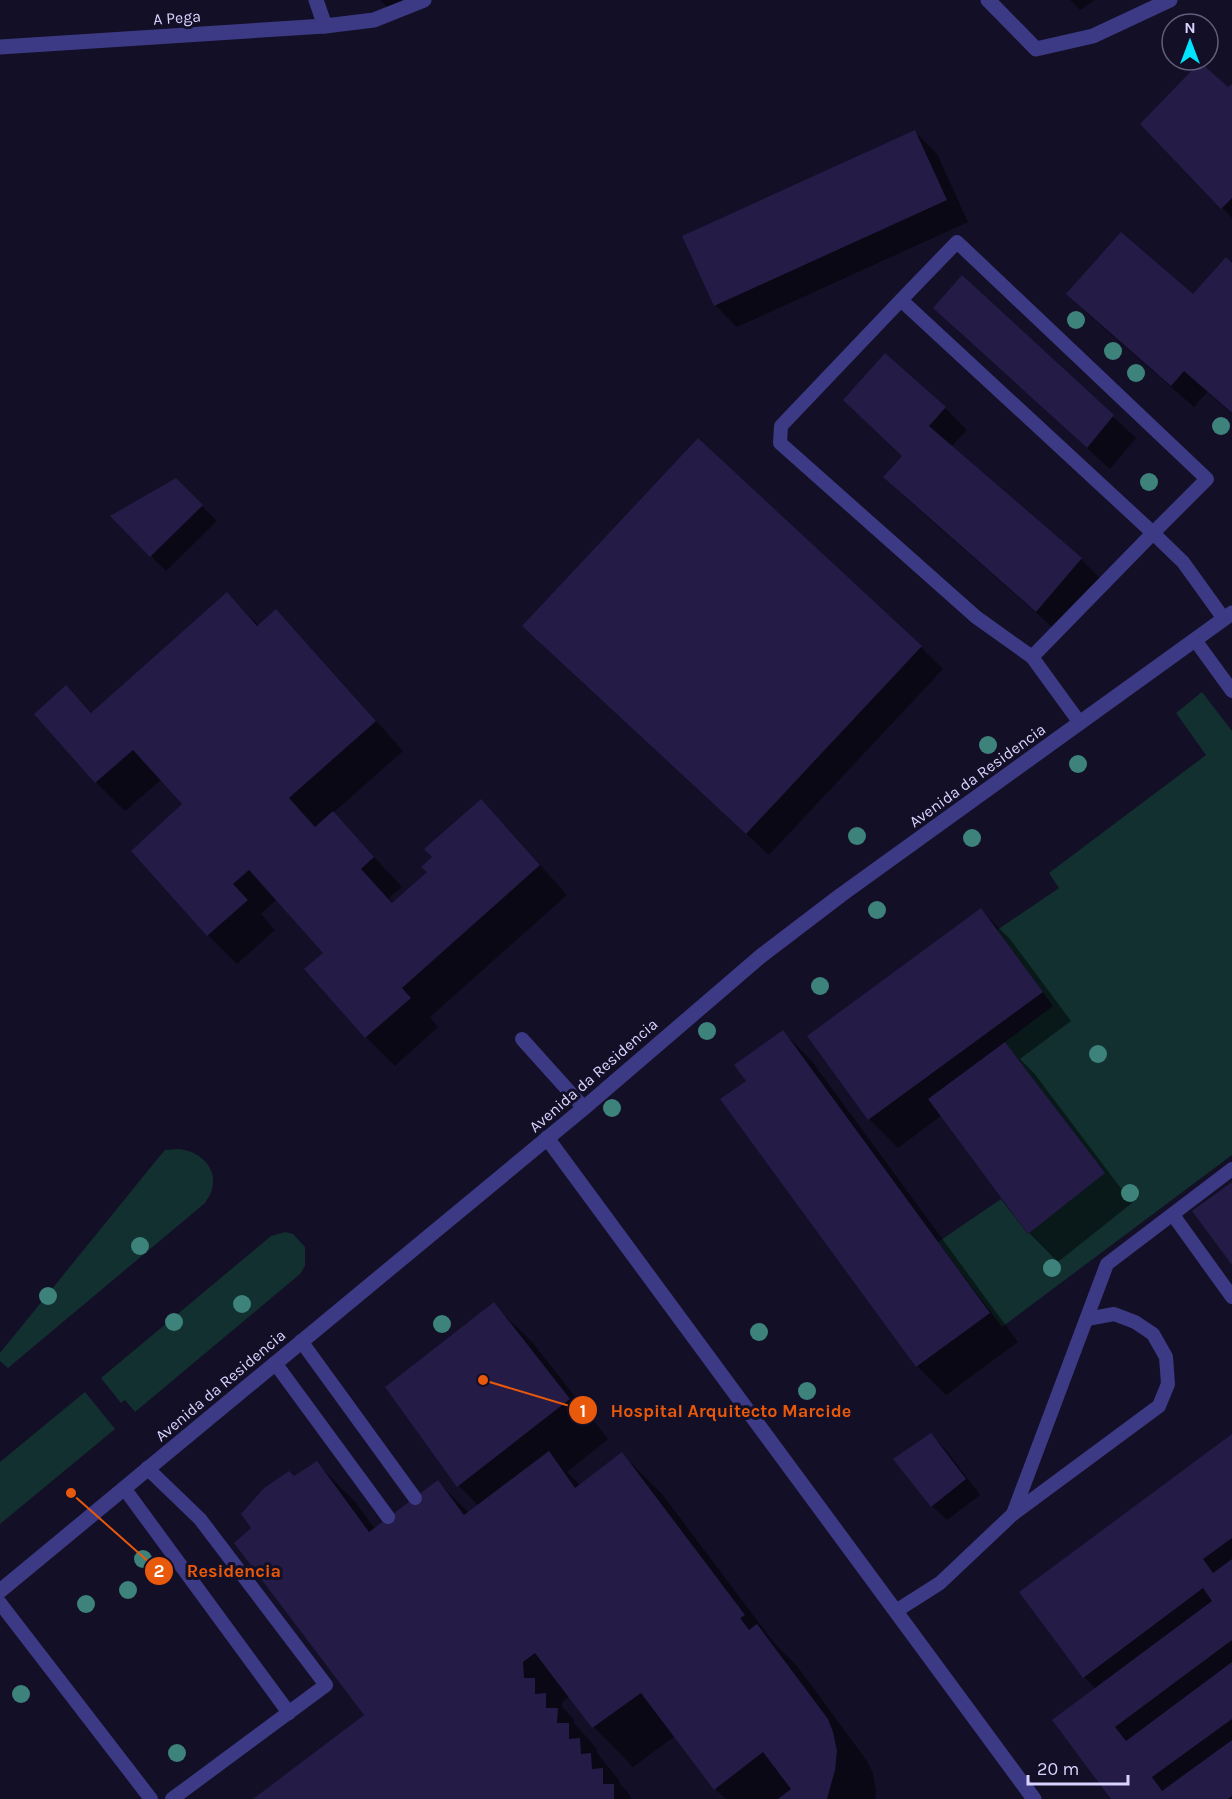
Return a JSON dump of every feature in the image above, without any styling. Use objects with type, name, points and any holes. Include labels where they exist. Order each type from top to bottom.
[{"type":"street","points":[[316,0],[325,26]]},
{"type":"street","name":"A Pega","points":[[0,47],[325,26],[374,20],[424,0]]},
{"type":"street","points":[[988,0],[1036,49],[1093,36],[1170,0]]},
{"type":"street","name":"Avenida da Residencia","points":[[0,1591],[584,1108],[761,956],[841,895],[1228,616]]},
{"type":"street","points":[[548,1138],[1034,1799]]},
{"type":"lane","points":[[1032,657],[1207,478],[957,242],[781,426],[780,443],[976,617],[1032,657],[1080,723]]},
{"type":"lane","points":[[901,300],[1153,533],[1183,562],[1228,616]]},
{"type":"lane","points":[[1195,640],[1232,691]]},
{"type":"lane","points":[[522,1039],[584,1108]]},
{"type":"lane","points":[[1013,1514],[1107,1264],[1232,1169]]},
{"type":"lane","points":[[1173,1215],[1232,1297]]},
{"type":"lane","points":[[896,1611],[940,1584],[1013,1514],[1159,1406],[1168,1384],[1166,1357],[1153,1334],[1135,1322],[1114,1314],[1087,1319]]},
{"type":"lane","points":[[301,1341],[415,1498]]},
{"type":"lane","points":[[274,1363],[388,1517]]},
{"type":"lane","points":[[147,1468],[200,1519],[326,1685],[172,1799]]},
{"type":"lane","points":[[124,1488],[289,1713]]},
{"type":"lane","points":[[0,1603],[151,1799]]},
{"type":"green space","points":[[1202,692],[1232,731],[1232,1155],[1002,1327],[938,1242],[1001,1199],[1028,1234],[1104,1173],[1005,1042],[1053,1006],[997,930],[1059,888],[1049,873],[1206,755],[1176,713]]},
{"type":"green space","points":[[179,1149],[200,1157],[209,1167],[213,1181],[205,1203],[8,1368],[0,1361],[0,1353],[165,1150]]},
{"type":"green space","points":[[285,1232],[293,1234],[305,1247],[305,1266],[300,1274],[135,1412],[125,1400],[121,1403],[101,1378],[271,1236]]},
{"type":"green space","points":[[85,1392],[115,1429],[0,1524],[0,1462]]},
{"type":"building","points":[[1190,72],[1211,72],[1228,87],[1232,84],[1232,198],[1221,209],[1140,124]]},
{"type":"building","points":[[915,130],[947,200],[714,306],[682,236]]},
{"type":"building","points":[[1121,232],[1193,294],[1226,257],[1232,263],[1232,413],[1184,371],[1171,386],[1066,294]]},
{"type":"building","points":[[962,275],[1114,415],[1087,448],[933,308]]},
{"type":"building","points":[[885,353],[946,407],[929,426],[1082,558],[1036,612],[883,477],[902,456],[843,400]]},
{"type":"building","points":[[698,438],[922,646],[746,834],[522,626]]},
{"type":"building","points":[[176,478],[203,505],[150,557],[110,516]]},
{"type":"building","points":[[227,592],[257,626],[276,609],[376,721],[289,798],[315,827],[333,811],[374,857],[361,869],[392,903],[427,872],[421,867],[432,857],[424,849],[481,799],[540,865],[402,988],[411,998],[365,1038],[304,969],[323,953],[249,870],[233,884],[248,900],[207,936],[131,851],[182,804],[133,750],[95,783],[34,714],[66,685],[91,713]]},
{"type":"building","points":[[981,908],[1043,992],[868,1120],[807,1036]]},
{"type":"building","points":[[783,1030],[990,1313],[916,1367],[720,1099],[746,1081],[734,1065]]},
{"type":"building","points":[[1005,1042],[1105,1173],[1028,1234],[928,1099]]},
{"type":"building","points":[[1232,1182],[1232,1265],[1192,1211]]},
{"type":"building","points":[[494,1302],[570,1399],[457,1487],[385,1387]]},
{"type":"building","points":[[931,1433],[966,1479],[931,1507],[893,1459]]},
{"type":"building","points":[[1232,1434],[1232,1538],[1203,1559],[1213,1573],[1232,1559],[1232,1640],[1115,1727],[1126,1741],[1232,1662],[1232,1719],[1152,1777],[1162,1791],[1232,1740],[1232,1796],[1228,1799],[1111,1799],[1052,1720],[1212,1601],[1203,1588],[1083,1678],[1019,1592]]},
{"type":"building","points":[[549,1451],[575,1488],[622,1452],[745,1615],[740,1618],[749,1630],[757,1624],[828,1719],[837,1751],[835,1770],[827,1799],[778,1799],[791,1789],[763,1752],[714,1790],[641,1693],[592,1728],[535,1653],[523,1662],[524,1678],[535,1678],[535,1694],[546,1693],[546,1708],[558,1708],[557,1723],[569,1723],[569,1739],[580,1738],[581,1754],[591,1753],[592,1769],[603,1768],[603,1784],[614,1784],[614,1799],[253,1799],[364,1715],[234,1543],[251,1528],[241,1514],[264,1488],[289,1471],[294,1476],[317,1461],[369,1532],[438,1480],[464,1515]]},
{"type":"place","name":"Hospital Arquitecto Marcide","points":[[483,1380]]},
{"type":"place","name":"Residencia","points":[[71,1493]]}]
